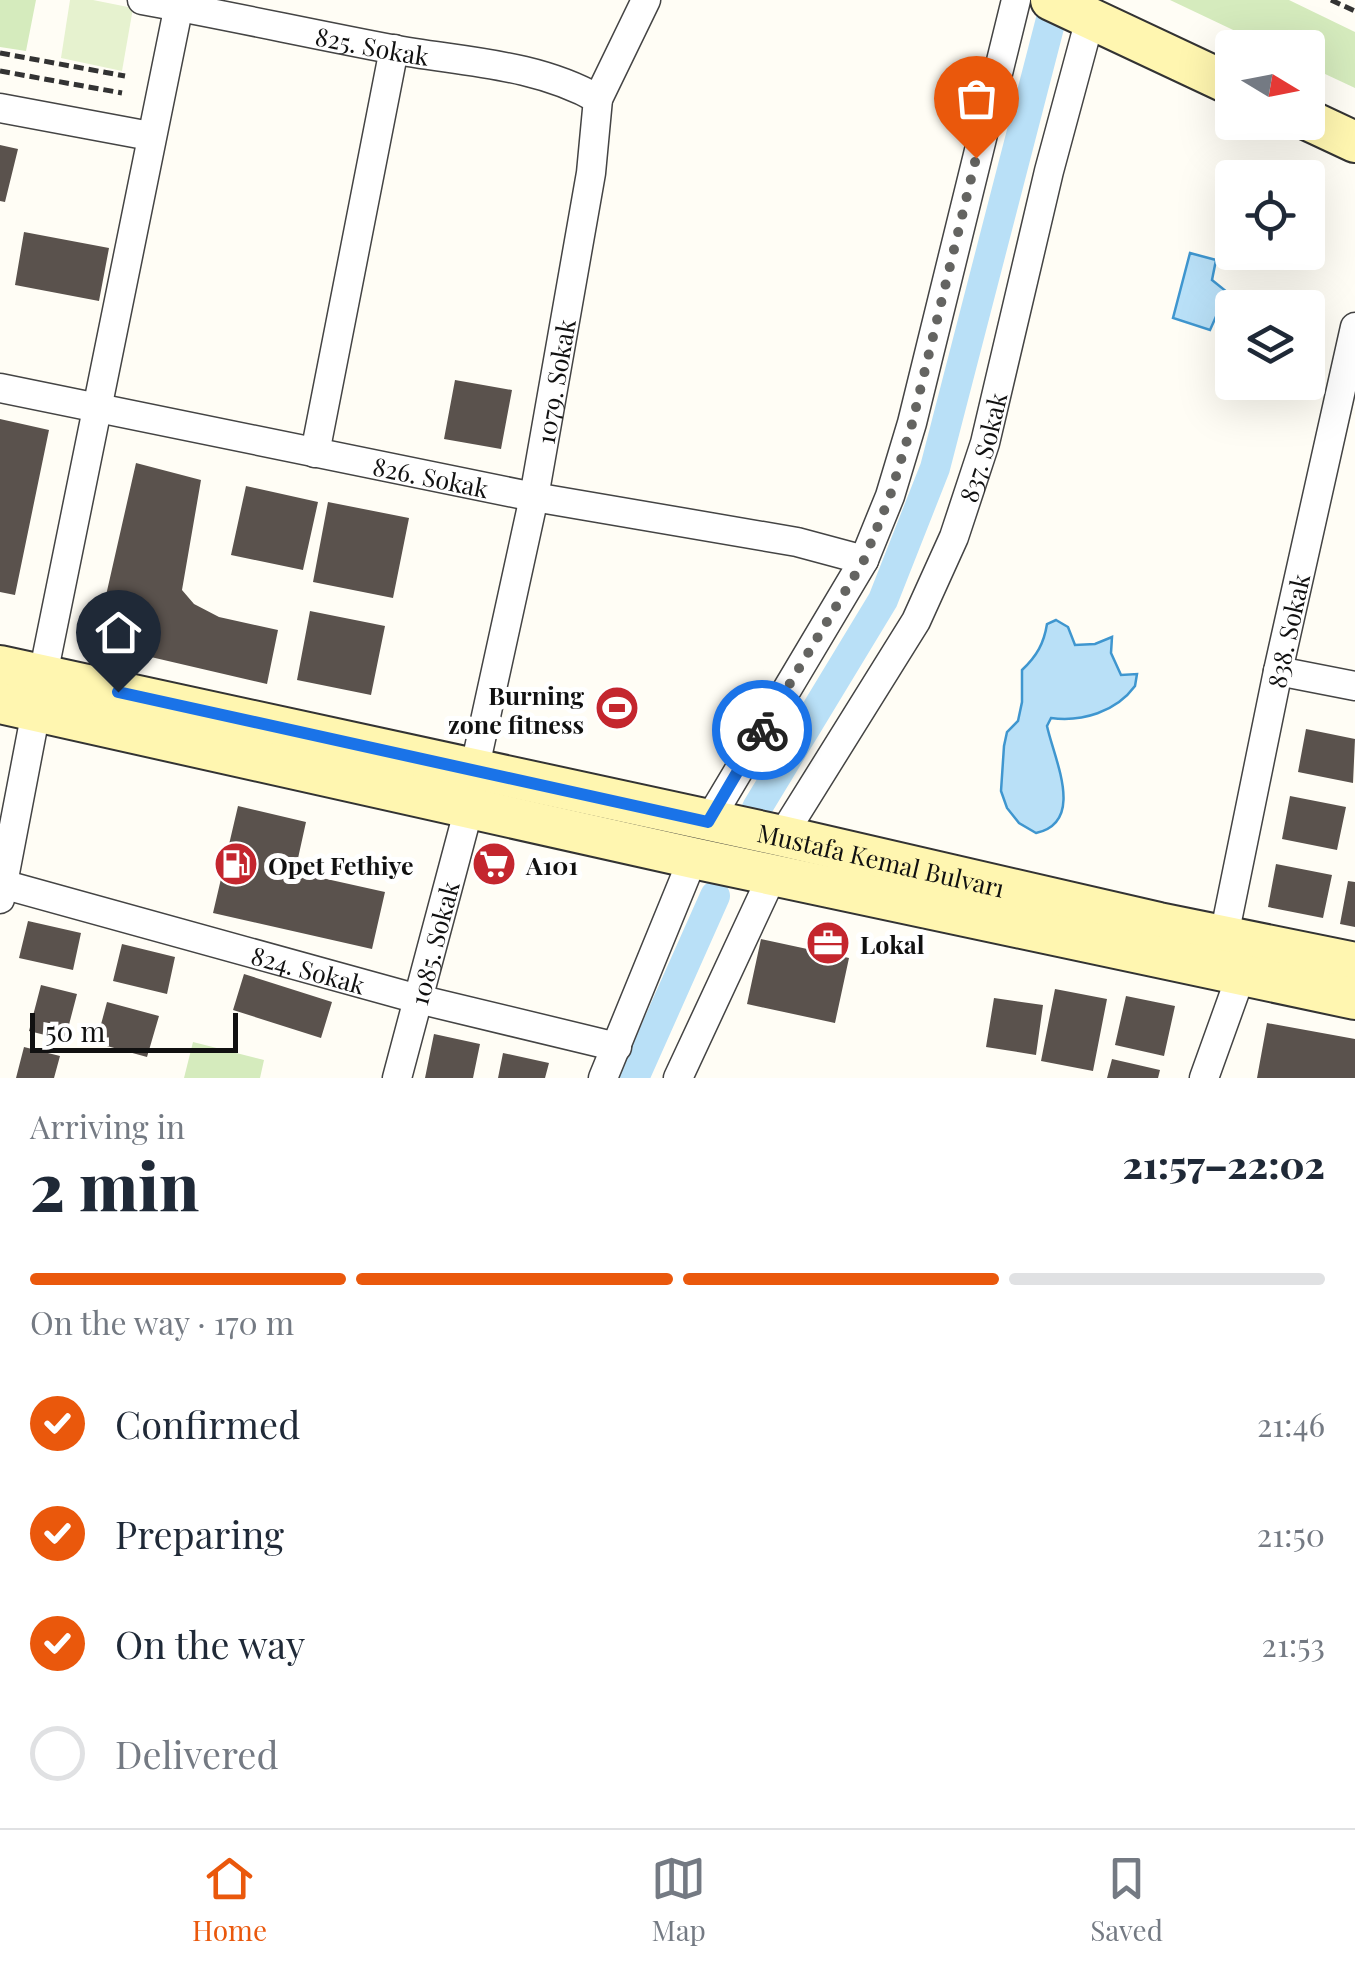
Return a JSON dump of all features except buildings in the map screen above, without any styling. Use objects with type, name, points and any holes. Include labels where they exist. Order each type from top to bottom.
[{"type":"main road","points":[[1051,0],[1215,77]]},
{"type":"main road","points":[[1325,128],[1355,142]]},
{"type":"main road","name":"Mustafa Kemal Bulvarı","points":[[0,666],[26,696],[700,840],[1355,963]]},
{"type":"main road","name":"Mustafa Kemal Bulvarı","points":[[778,855],[1241,975],[1355,999]]},
{"type":"street","name":"825. Sokak","points":[[142,0],[240,9],[394,49],[526,71],[572,84],[598,99]]},
{"type":"street","name":"1079. Sokak","points":[[471,789],[534,496],[591,172],[598,99],[646,0]]},
{"type":"street","points":[[602,1078],[700,840],[864,560],[890,496],[912,424],[1016,0]]},
{"type":"street","points":[[1,892],[26,696],[98,408],[150,136],[180,3]]},
{"type":"street","name":"837. Sokak","points":[[678,1078],[778,855],[916,621],[954,538],[984,443],[1090,18]]},
{"type":"street","points":[[315,453],[394,49]]},
{"type":"street","points":[[0,108],[150,136]]},
{"type":"street","name":"838. Sokak","points":[[1224,936],[1355,327]]},
{"type":"street","name":"826. Sokak","points":[[0,388],[534,496],[797,542],[864,560]]},
{"type":"street","points":[[1278,671],[1355,686]]},
{"type":"street","name":"1085. Sokak","points":[[396,1078],[471,789]]},
{"type":"street","name":"824. Sokak","points":[[1,892],[617,1047]]},
{"type":"street","points":[[1204,1078],[1241,975]]},
{"type":"path","points":[[1331,0],[1355,11]]},
{"type":"path","points":[[0,53],[124,76]]},
{"type":"path","points":[[0,71],[122,93]]},
{"type":"green space","points":[[0,0],[36,0],[26,51],[0,47]]},
{"type":"green space","points":[[70,0],[133,8],[122,71],[61,58]]},
{"type":"green space","points":[[1170,0],[1289,0],[1355,32],[1355,88],[1325,74],[1325,30],[1233,30]]},
{"type":"green space","points":[[193,1042],[264,1060],[260,1078],[184,1078]]},
{"type":"water","points":[[1190,253],[1215,260],[1212,280],[1224,290],[1215,290],[1215,319],[1210,330],[1173,318]]},
{"type":"water","points":[[1056,620],[1068,627],[1075,645],[1095,644],[1112,637],[1111,653],[1121,675],[1137,674],[1135,686],[1108,709],[1075,718],[1051,718],[1047,726],[1060,771],[1063,803],[1060,816],[1051,827],[1036,833],[1019,823],[1007,808],[1001,791],[1004,746],[1007,732],[1018,721],[1022,670],[1039,649],[1047,624]]},
{"type":"waterway","points":[[757,808],[883,600],[935,468],[1056,0]]},
{"type":"waterway","points":[[634,1078],[715,896]]},
{"type":"way so far","points":[[762,730],[864,560],[890,496],[912,424],[976,158]]},
{"type":"place","name":"Burning zone fitness","points":[[617,708]]},
{"type":"place","name":"Opet Fethiye","points":[[236,864]]},
{"type":"place","name":"A101","points":[[494,864]]},
{"type":"place","name":"Lokal","points":[[828,943]]},
{"type":"route","points":[[118,692],[708,822],[762,730]]}]
